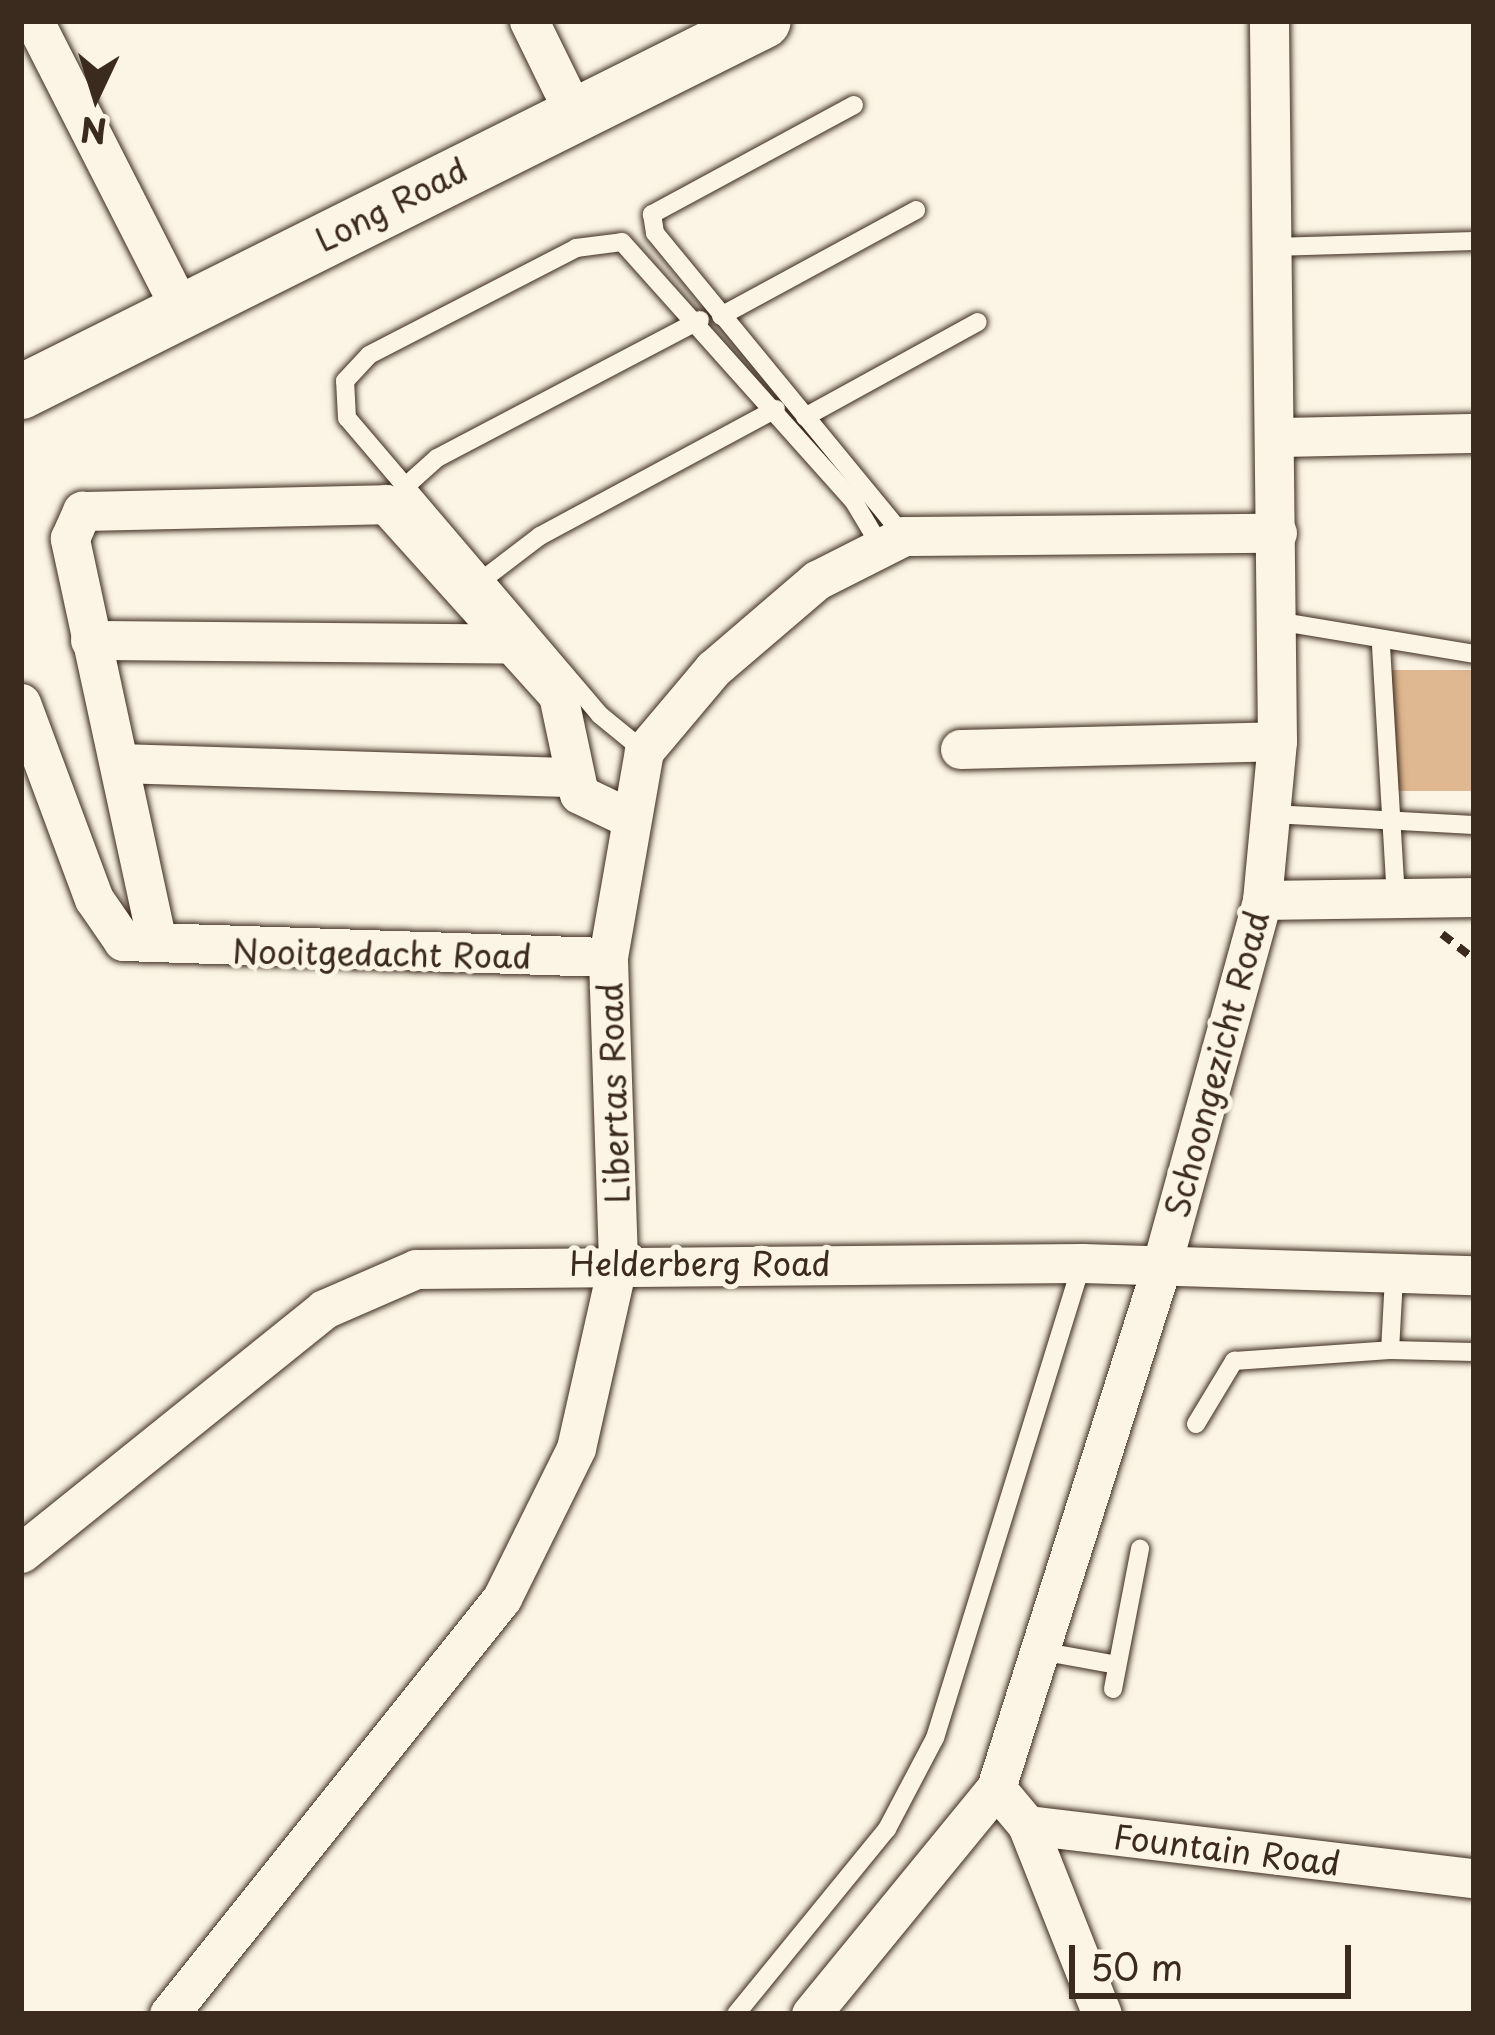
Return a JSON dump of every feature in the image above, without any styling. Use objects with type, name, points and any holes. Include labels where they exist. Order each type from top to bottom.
[{"type":"main road","name":"Long Road","points":[[21,392],[764,21]]},
{"type":"street","points":[[34,21],[181,310]]},
{"type":"street","points":[[529,21],[574,112]]},
{"type":"street","name":"Schoongezicht Road","points":[[811,2014],[996,1788],[1160,1271],[1262,900],[1277,741],[1269,21]]},
{"type":"street","points":[[1277,437],[1474,434]]},
{"type":"street","points":[[21,703],[109,930],[157,942],[70,538],[82,511],[377,501],[558,695],[579,794],[625,816]]},
{"type":"street","name":"Libertas Road","points":[[169,2014],[502,1598],[549,1519],[618,1261],[608,957],[625,816],[644,752],[713,669],[818,580],[892,541],[1277,533]]},
{"type":"street","points":[[90,640],[512,644]]},
{"type":"street","points":[[960,748],[1277,741]]},
{"type":"street","points":[[122,763],[572,777]]},
{"type":"street","points":[[1262,900],[1474,897]]},
{"type":"street","name":"Nooitgedacht Road","points":[[157,942],[608,957]]},
{"type":"street","name":"Helderberg Road","points":[[21,1553],[365,1287],[416,1269],[618,1261],[1082,1264],[1160,1271],[1474,1275]]},
{"type":"street","points":[[996,1788],[1028,1825],[1102,2014]]},
{"type":"street","name":"Fountain Road","points":[[1028,1825],[1474,1878]]},
{"type":"lane","points":[[854,104],[652,214],[721,316],[805,417],[892,541]]},
{"type":"lane","points":[[721,316],[916,210]]},
{"type":"lane","points":[[1273,247],[1474,242]]},
{"type":"lane","points":[[644,752],[485,578],[341,400],[345,381],[386,345],[593,244],[638,248],[892,541]]},
{"type":"lane","points":[[406,485],[437,458],[700,320]]},
{"type":"lane","points":[[805,417],[978,322]]},
{"type":"lane","points":[[485,578],[540,536],[776,409]]},
{"type":"lane","points":[[1277,621],[1381,646],[1474,654]]},
{"type":"lane","points":[[1381,646],[1386,820],[1396,898]]},
{"type":"lane","points":[[1272,814],[1474,825]]},
{"type":"lane","points":[[736,2014],[887,1829],[935,1738],[1082,1264]]},
{"type":"lane","points":[[1390,1350],[1394,1276]]},
{"type":"lane","points":[[1196,1424],[1234,1361],[1390,1350],[1474,1352]]},
{"type":"lane","points":[[1113,1689],[1141,1549]]},
{"type":"lane","points":[[1040,1651],[1117,1665]]},
{"type":"building","points":[[1390,670],[1474,670],[1474,791],[1390,791]]}]
